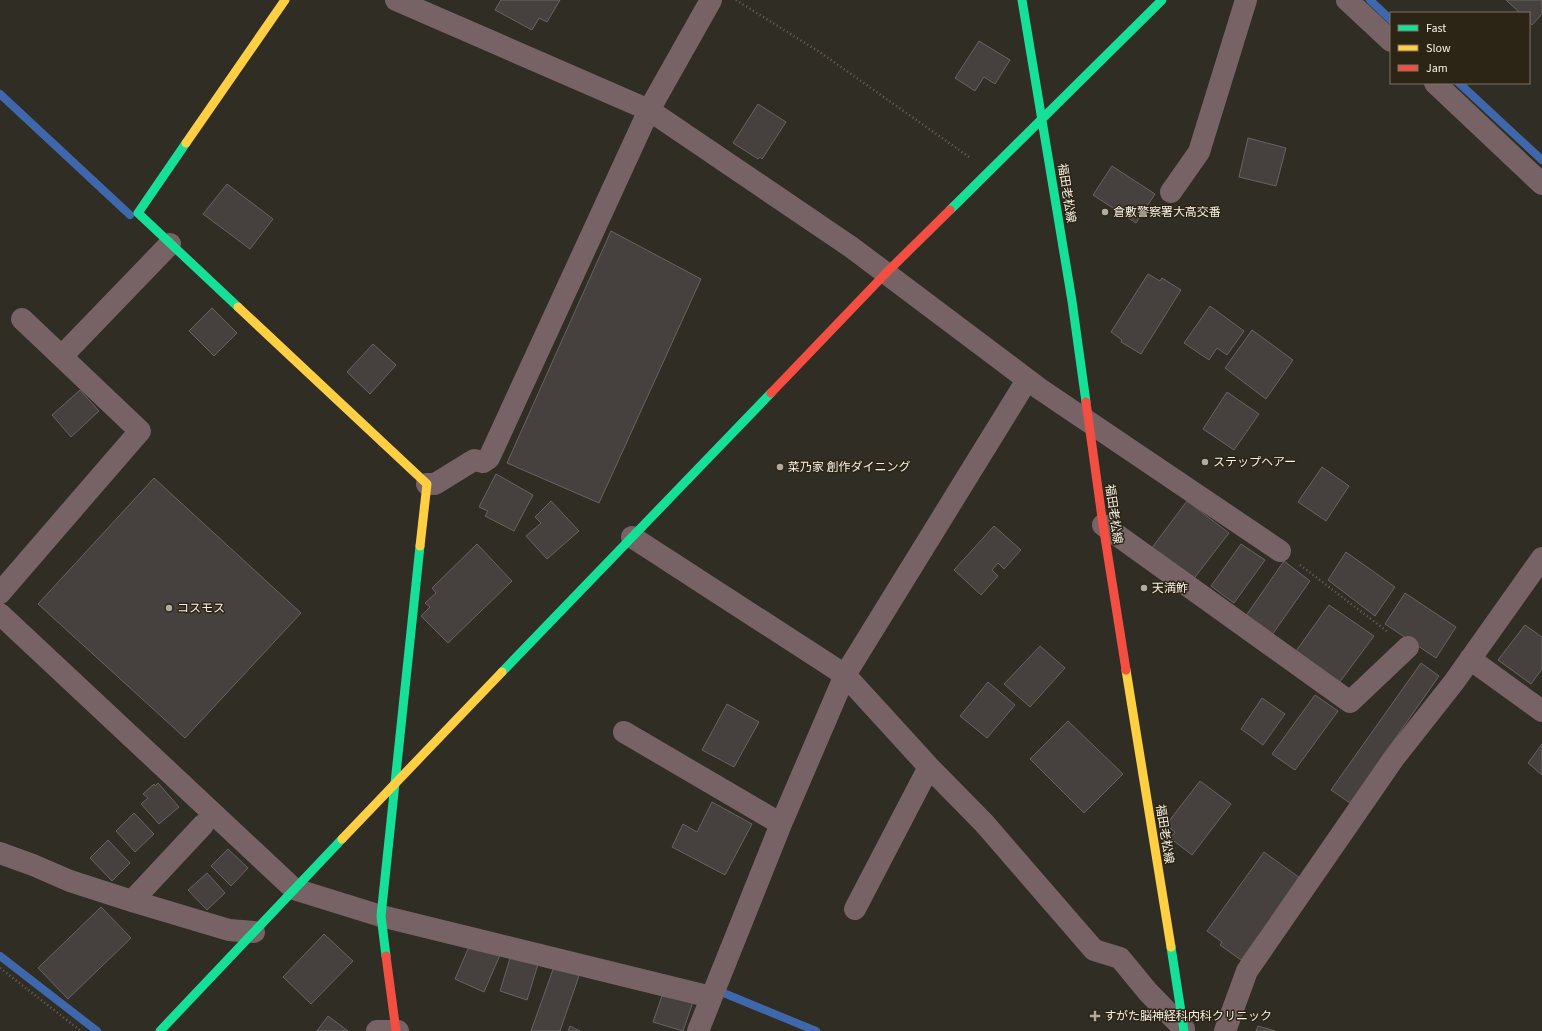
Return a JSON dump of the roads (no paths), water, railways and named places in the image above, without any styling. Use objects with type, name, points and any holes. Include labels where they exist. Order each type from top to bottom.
[{"type":"street","points":[[285,0],[138,213],[427,484],[436,484],[474,460],[483,462],[489,458],[649,110],[711,0]]},
{"type":"street","points":[[396,0],[649,110],[886,272],[1027,380],[1280,550]]},
{"type":"street","name":"福田老松線","points":[[1022,0],[1043,118],[1072,301],[1103,525],[1184,1030]]},
{"type":"street","points":[[160,1031],[294,889],[886,272],[1162,0]]},
{"type":"street","points":[[1171,192],[1199,152],[1246,0]]},
{"type":"street","points":[[1347,0],[1390,40]]},
{"type":"street","points":[[1436,84],[1542,184]]},
{"type":"street","points":[[62,356],[170,244]]},
{"type":"street","points":[[0,593],[140,431],[22,319]]},
{"type":"street","points":[[698,1031],[780,824],[845,675],[1027,380]]},
{"type":"street","points":[[392,1031],[381,916],[427,484]]},
{"type":"street","points":[[1103,525],[1350,702],[1408,647]]},
{"type":"street","points":[[632,536],[845,675],[929,767],[984,823],[1094,950],[1120,958],[1148,992],[1184,1030]]},
{"type":"street","points":[[1225,1031],[1247,971],[1394,758],[1454,682],[1542,558]]},
{"type":"street","points":[[0,614],[294,889],[381,916],[712,997]]},
{"type":"street","points":[[1470,659],[1542,712]]},
{"type":"street","points":[[624,732],[780,824]]},
{"type":"street","points":[[855,909],[929,767]]},
{"type":"street","points":[[132,901],[203,825]]},
{"type":"street","points":[[0,853],[70,881],[132,901],[229,930],[254,932]]},
{"type":"waterway","points":[[1370,0],[1390,19]]},
{"type":"waterway","points":[[1460,84],[1542,160]]},
{"type":"waterway","points":[[0,94],[130,215]]},
{"type":"waterway","points":[[0,956],[97,1031]]},
{"type":"waterway","points":[[726,994],[816,1031]]},
{"type":"place","name":"倉敷警察署大高交番","points":[[1105,212]]},
{"type":"place","name":"ステップヘアー","points":[[1205,462]]},
{"type":"place","name":"菜乃家 創作ダイニング","points":[[780,467]]},
{"type":"place","name":"天満鮓","points":[[1144,588]]},
{"type":"place","name":"コスモス","points":[[169,608]]},
{"type":"place","name":"すがた脳神経科内科クリニック","points":[[1095,1016]]}]
